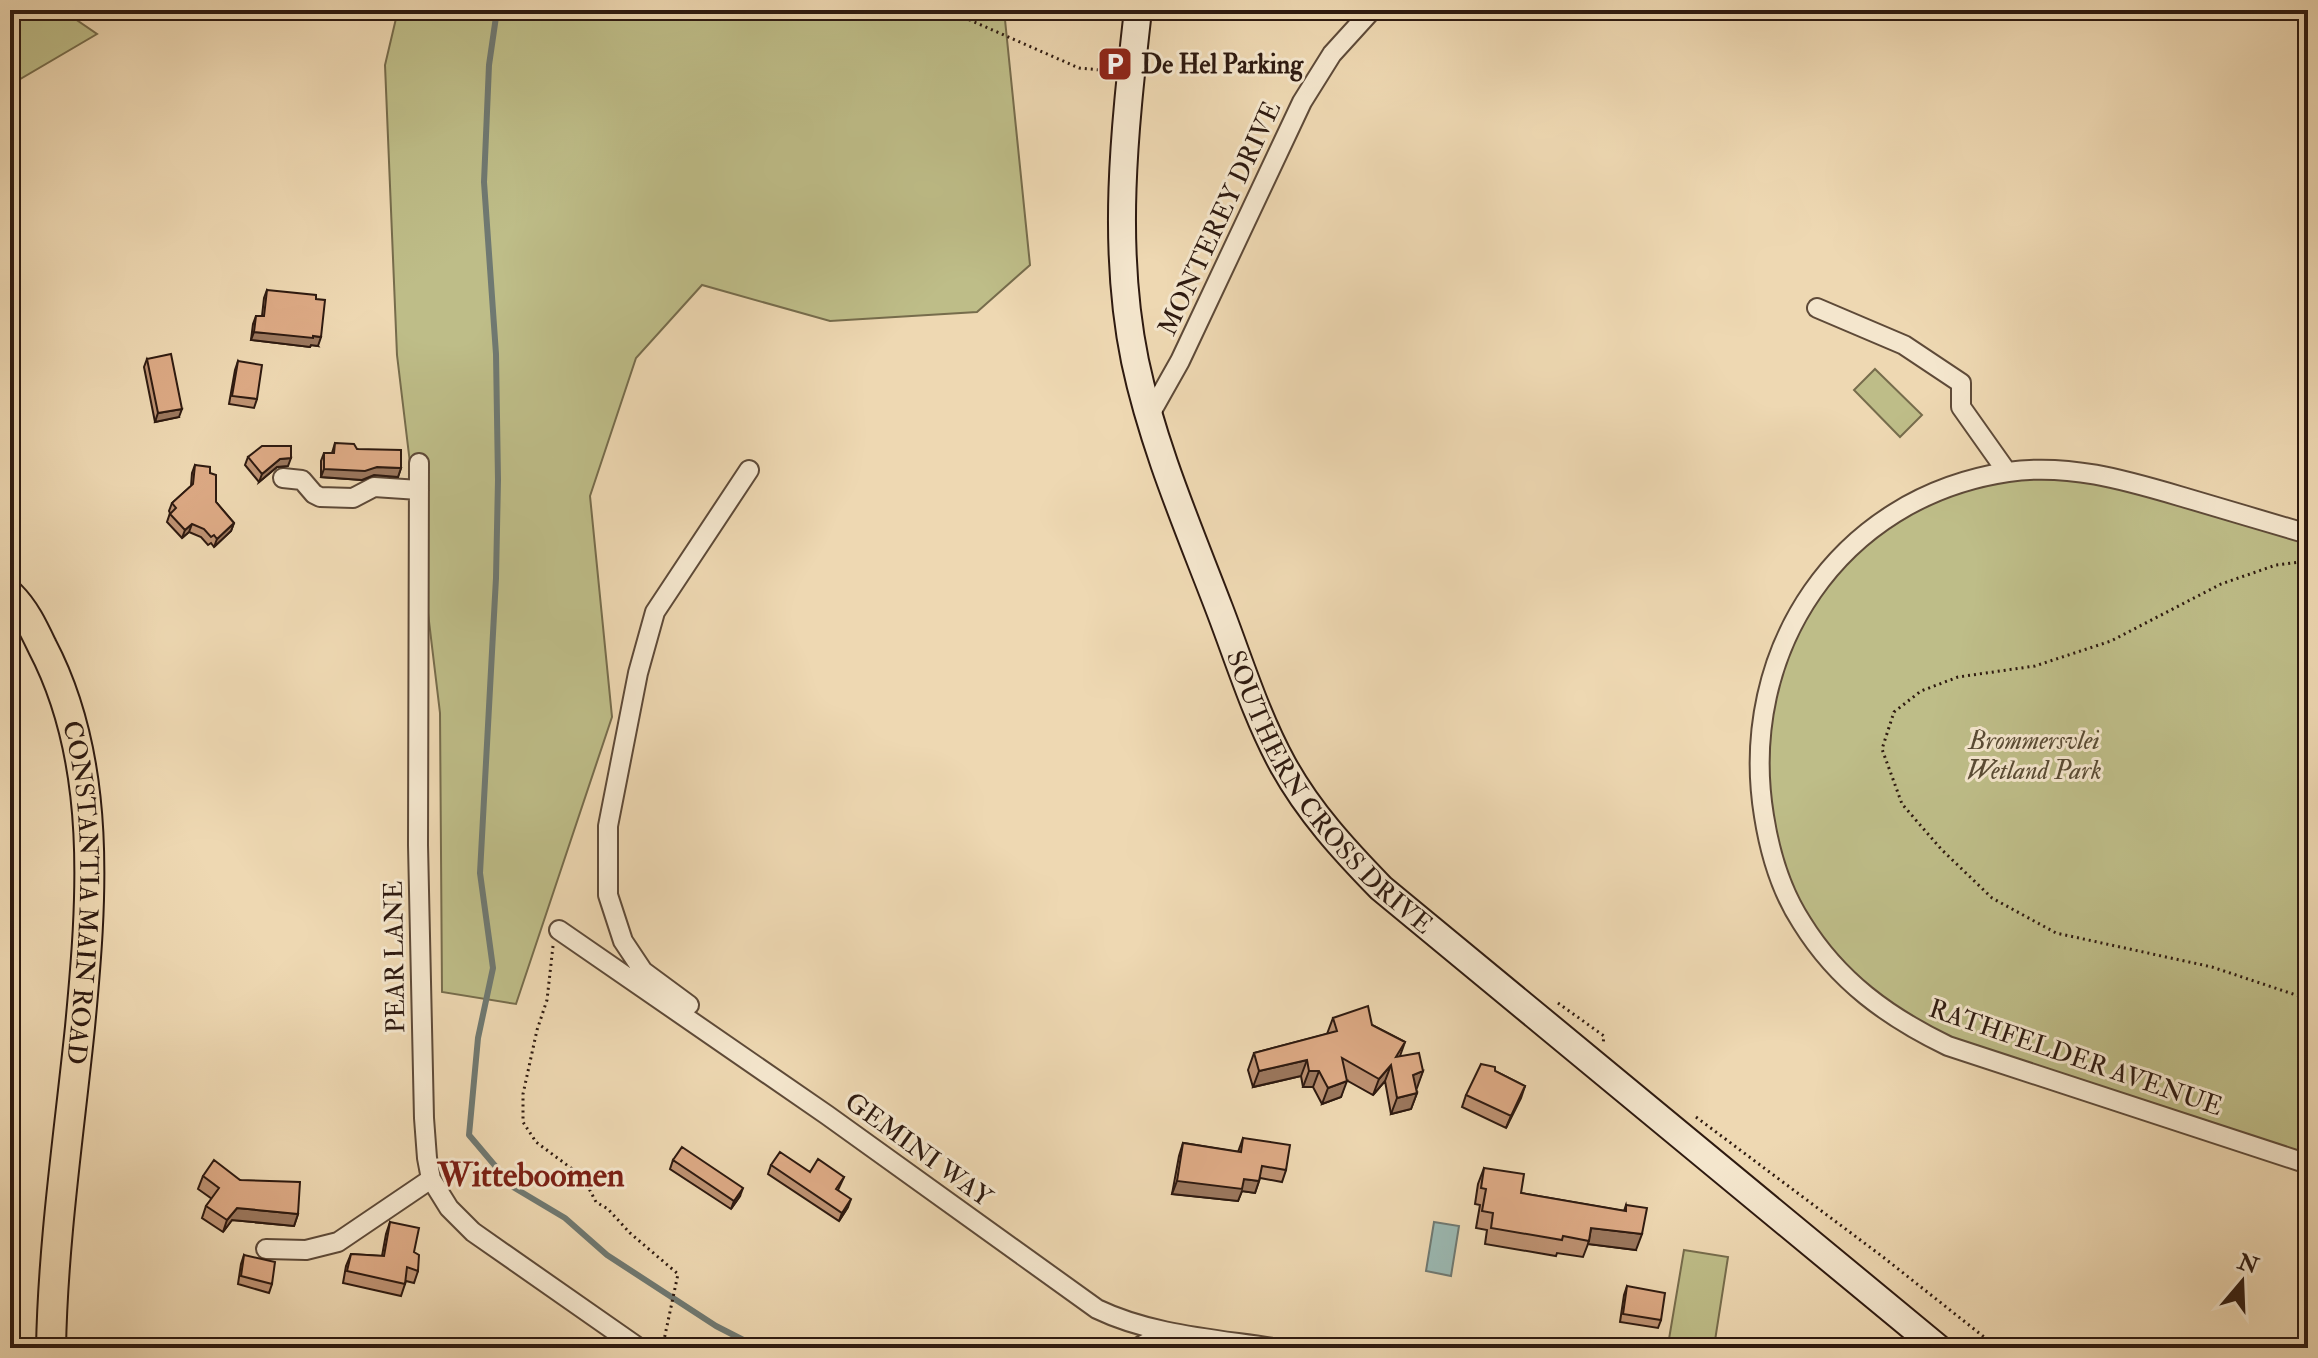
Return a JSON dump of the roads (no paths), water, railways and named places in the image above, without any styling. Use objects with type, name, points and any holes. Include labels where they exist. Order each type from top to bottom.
[{"type":"main road","name":"CONSTANTIA MAIN ROAD","points":[[10,595],[22,607],[58,676],[81,757],[90,857],[87,957],[57,1245],[51,1348]]},
{"type":"street","name":"SOUTHERN CROSS DRIVE","points":[[1138,10],[1122,175],[1122,229],[1134,356],[1149,416],[1187,525],[1282,763],[1325,828],[1381,888],[1938,1348]]},
{"type":"street","name":"MONTEREY DRIVE","points":[[1149,416],[1180,361],[1302,102],[1332,54],[1372,10]]},
{"type":"street","points":[[1817,308],[1904,345],[1961,383],[1961,407],[2007,472]]},
{"type":"street","name":"PEAR LANE","points":[[419,463],[418,845],[424,1118],[431,1179],[449,1208],[473,1232],[639,1348]]},
{"type":"street","name":"RATHFELDER AVENUE","points":[[2308,534],[2123,479],[2088,473],[2041,469],[2007,472],[1940,491],[1870,529],[1835,562],[1793,624],[1777,656],[1764,702],[1758,740],[1761,800],[1767,835],[1786,895],[1823,953],[1876,1006],[1948,1046],[2308,1164]]},
{"type":"street","points":[[749,470],[655,612],[644,648],[612,797],[608,895],[623,941],[643,971],[814,1097],[824,1106],[827,1115]]},
{"type":"street","points":[[283,478],[302,480],[317,496],[353,498],[374,487],[419,490]]},
{"type":"street","name":"GEMINI WAY","points":[[563,932],[827,1115],[1097,1309],[1120,1319],[1168,1332],[1273,1348]]},
{"type":"street","points":[[266,1249],[306,1250],[338,1242],[431,1179]]},
{"type":"street","points":[[1137,1348],[1168,1332]]},
{"type":"water","points":[[1434,1222],[1459,1226],[1451,1276],[1426,1271]]},
{"type":"waterway","points":[[497,10],[489,65],[484,182],[496,354],[498,480],[496,578],[480,873],[493,968],[478,1038],[469,1135],[513,1187],[565,1218],[607,1255],[716,1326],[759,1348]]},
{"type":"place","name":"De Hel Parking","points":[[1115,64]]},
{"type":"district","name":"Witteboomen","points":[[531,1174]]},
{"type":"park label","name":"Brommersvlei Wetland Park","points":[[2034,755]]}]
